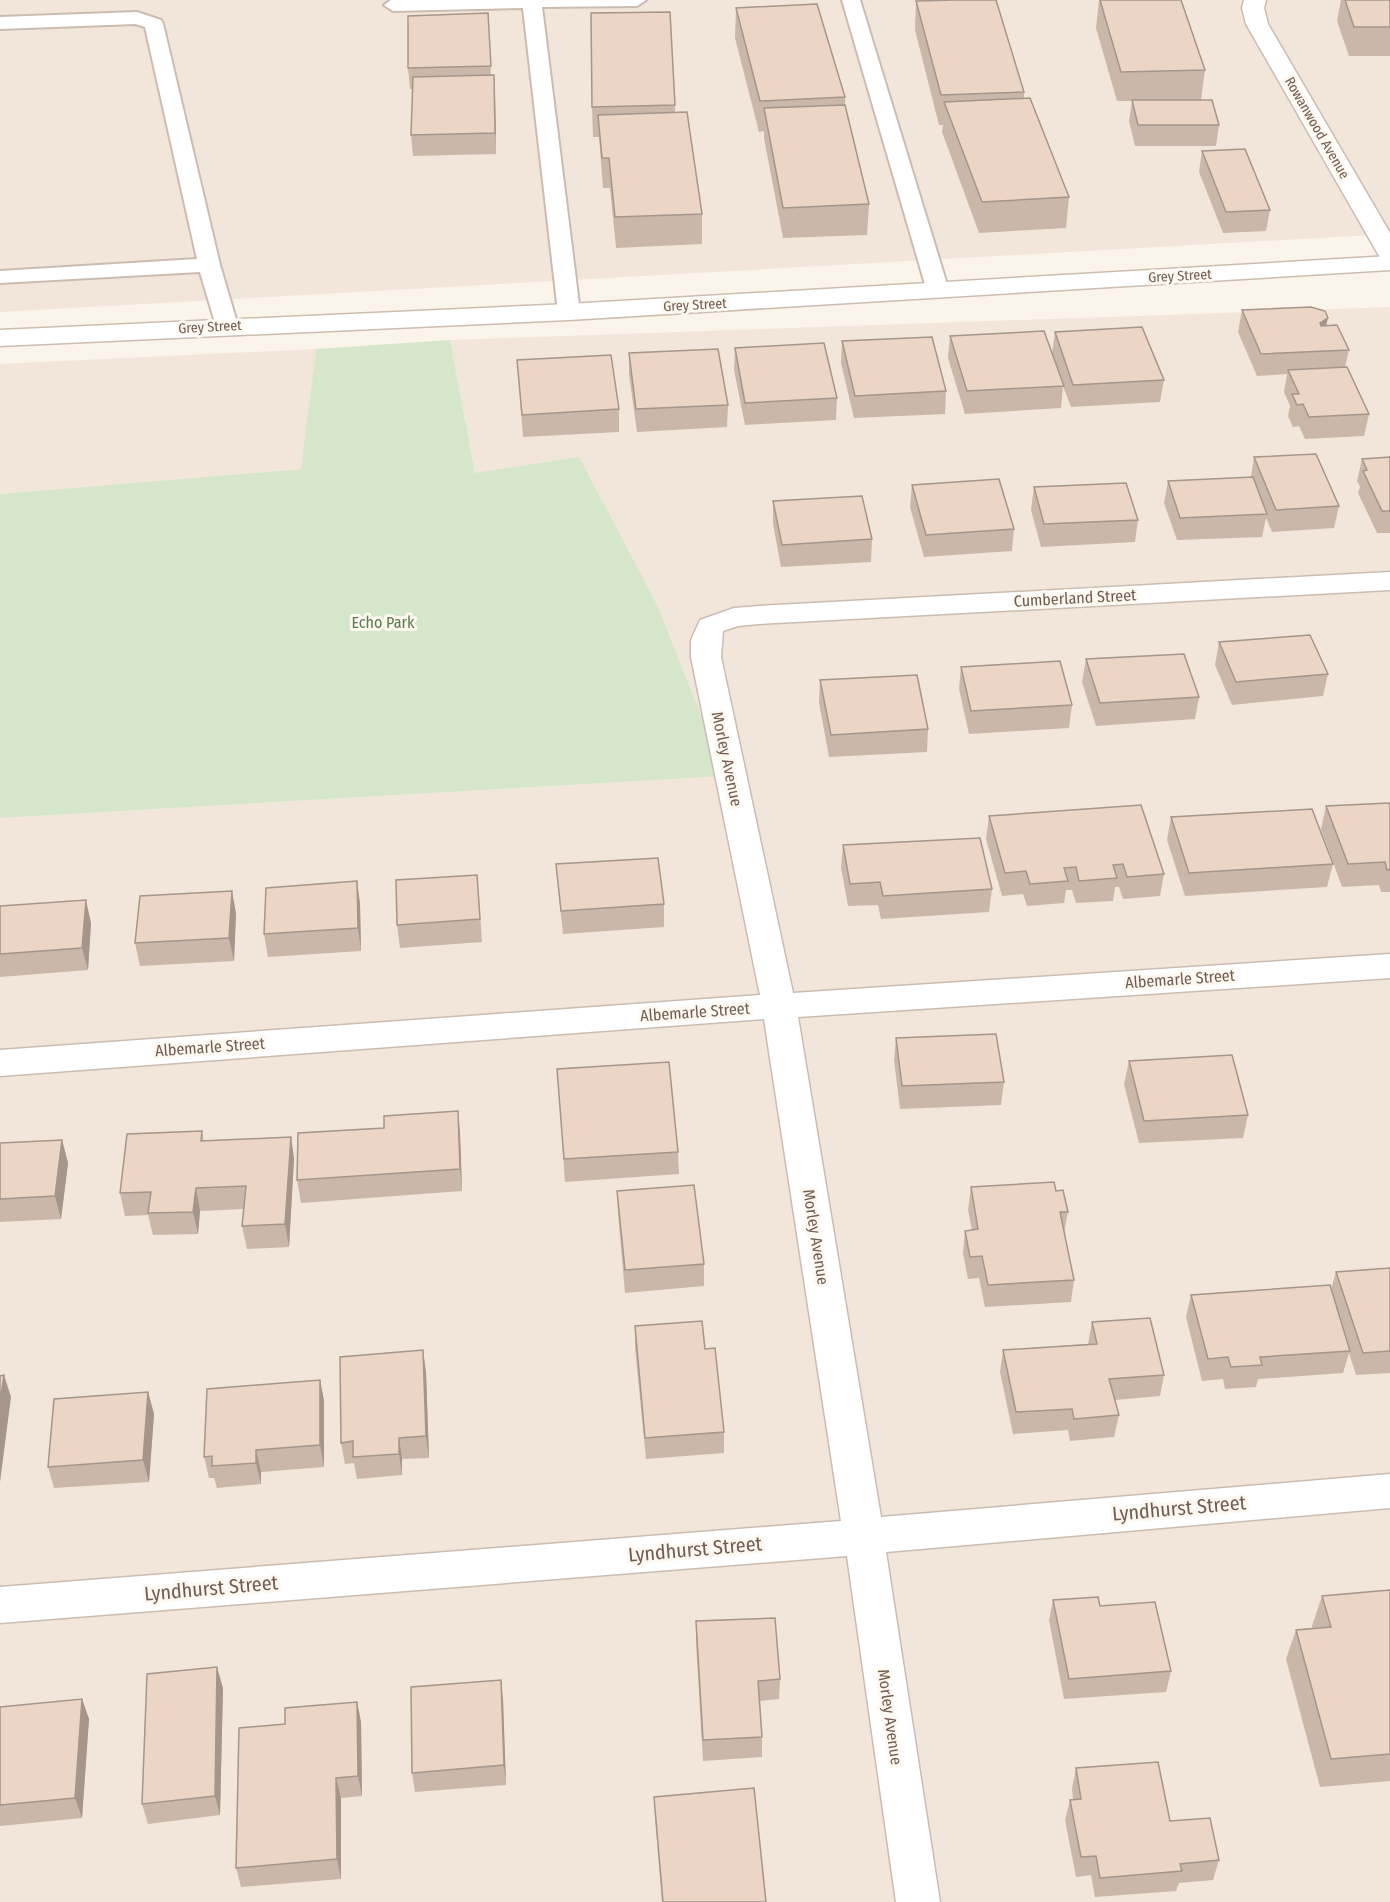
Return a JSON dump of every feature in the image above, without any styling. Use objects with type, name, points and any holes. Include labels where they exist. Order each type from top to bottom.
[{"type":"street","name":"Rowanwood Avenue","points":[[1255,0],[1253,8],[1257,24],[1390,254]]},
{"type":"street","name":"Grey Street","points":[[0,338],[569,312],[1390,263]]},
{"type":"street","name":"Cumberland Street","points":[[759,615],[1390,581]]},
{"type":"street","name":"Morley Avenue","points":[[759,615],[734,617],[710,626],[706,640],[706,657],[779,1006],[864,1537],[918,1902]]},
{"type":"street","name":"Albemarle Street","points":[[0,1063],[779,1006],[1390,966]]},
{"type":"street","name":"Lyndhurst Street","points":[[0,1605],[864,1537],[951,1527],[1390,1491]]},
{"type":"lane","points":[[393,5],[637,0]]},
{"type":"lane","points":[[851,0],[938,291]]},
{"type":"lane","points":[[532,2],[569,312]]},
{"type":"lane","points":[[0,23],[137,18],[154,24],[226,326]]},
{"type":"lane","points":[[0,276],[210,265]]},
{"type":"shaded area","points":[[0,0],[1390,0],[1390,234],[0,312]]},
{"type":"shaded area","points":[[1390,307],[1390,1902],[0,1902],[0,818],[724,776],[475,473],[450,340]]},
{"type":"shaded area","points":[[316,349],[302,469],[0,494],[0,364]]},
{"type":"green space","name":"Echo Park","points":[[450,340],[475,473],[579,457],[657,605],[725,776],[0,818],[0,494],[301,469],[316,349]]},
{"type":"building","points":[[996,0],[1024,92],[941,95],[916,1]]},
{"type":"building","points":[[1100,0],[1181,0],[1205,70],[1121,72]]},
{"type":"building","points":[[1345,0],[1390,0],[1390,27],[1354,27]]},
{"type":"building","points":[[817,4],[845,97],[760,101],[736,8]]},
{"type":"building","points":[[670,12],[675,105],[592,107],[591,13]]},
{"type":"building","points":[[488,13],[491,66],[408,68],[408,16]]},
{"type":"building","points":[[494,75],[495,133],[411,135],[413,77]]},
{"type":"building","points":[[1030,98],[1069,197],[982,202],[944,102]]},
{"type":"building","points":[[1132,100],[1212,100],[1219,125],[1138,125]]},
{"type":"building","points":[[845,105],[869,204],[783,208],[764,108]]},
{"type":"building","points":[[687,112],[702,214],[615,217],[609,158],[602,158],[598,115]]},
{"type":"building","points":[[1245,149],[1270,210],[1226,212],[1202,151]]},
{"type":"building","points":[[1311,307],[1325,311],[1328,318],[1320,323],[1321,326],[1337,325],[1349,350],[1261,354],[1242,310]]},
{"type":"building","points":[[1142,327],[1164,380],[1073,385],[1055,332]]},
{"type":"building","points":[[1044,331],[1064,386],[967,391],[950,336]]},
{"type":"building","points":[[932,337],[946,391],[855,396],[842,341]]},
{"type":"building","points":[[824,343],[837,398],[745,403],[735,348]]},
{"type":"building","points":[[718,349],[728,405],[636,409],[629,353]]},
{"type":"building","points":[[611,355],[619,409],[522,415],[517,360]]},
{"type":"building","points":[[1347,367],[1369,414],[1309,417],[1303,404],[1297,405],[1292,394],[1299,394],[1288,370]]},
{"type":"building","points":[[1316,454],[1339,506],[1276,510],[1254,457]]},
{"type":"building","points":[[1390,457],[1390,511],[1382,511],[1363,471],[1367,470],[1362,459]]},
{"type":"building","points":[[1253,477],[1267,514],[1180,518],[1168,481]]},
{"type":"building","points":[[999,479],[1014,529],[926,535],[912,485]]},
{"type":"building","points":[[1126,483],[1138,520],[1044,524],[1034,487]]},
{"type":"building","points":[[862,496],[872,539],[782,545],[773,501]]},
{"type":"building","points":[[1310,635],[1328,674],[1236,682],[1219,642]]},
{"type":"building","points":[[1184,654],[1199,697],[1100,703],[1086,659]]},
{"type":"building","points":[[1060,661],[1072,705],[971,711],[961,667]]},
{"type":"building","points":[[917,675],[928,729],[831,735],[820,680]]},
{"type":"building","points":[[1389,803],[1390,869],[1387,870],[1385,862],[1348,864],[1326,806]]},
{"type":"building","points":[[1141,805],[1164,874],[1127,877],[1123,864],[1113,865],[1117,878],[1079,881],[1076,867],[1064,868],[1068,881],[1030,884],[1026,871],[1005,873],[989,816]]},
{"type":"building","points":[[1312,809],[1333,864],[1189,873],[1171,817]]},
{"type":"building","points":[[980,838],[992,889],[883,896],[880,882],[850,884],[843,845]]},
{"type":"building","points":[[658,858],[664,904],[561,911],[556,864]]},
{"type":"building","points":[[477,875],[480,919],[397,925],[396,880]]},
{"type":"building","points":[[357,881],[358,928],[264,934],[266,888]]},
{"type":"building","points":[[232,891],[229,938],[135,943],[140,896]]},
{"type":"building","points":[[86,900],[82,948],[0,954],[0,906]]},
{"type":"building","points":[[996,1034],[1004,1082],[902,1086],[896,1038]]},
{"type":"building","points":[[1232,1055],[1248,1115],[1144,1121],[1129,1061]]},
{"type":"building","points":[[669,1062],[678,1152],[564,1159],[557,1069]]},
{"type":"building","points":[[458,1111],[460,1169],[297,1180],[298,1133],[384,1128],[384,1116]]},
{"type":"building","points":[[202,1131],[201,1141],[291,1137],[285,1224],[242,1226],[246,1186],[196,1188],[193,1212],[148,1213],[151,1192],[120,1193],[127,1134]]},
{"type":"building","points":[[62,1140],[55,1196],[0,1199],[0,1143]]},
{"type":"building","points":[[1054,1182],[1056,1191],[1063,1190],[1068,1212],[1060,1212],[1074,1280],[988,1285],[982,1256],[970,1257],[965,1231],[978,1229],[971,1187]]},
{"type":"building","points":[[694,1185],[704,1264],[625,1270],[617,1191]]},
{"type":"building","points":[[1390,1268],[1390,1351],[1363,1353],[1336,1272]]},
{"type":"building","points":[[1330,1285],[1350,1351],[1260,1357],[1262,1365],[1231,1367],[1228,1357],[1208,1359],[1191,1295]]},
{"type":"building","points":[[1150,1318],[1164,1375],[1109,1379],[1119,1415],[1074,1419],[1072,1409],[1016,1412],[1003,1350],[1097,1344],[1092,1322]]},
{"type":"building","points":[[702,1321],[705,1349],[715,1348],[724,1432],[645,1438],[635,1326]]},
{"type":"building","points":[[423,1350],[426,1436],[399,1438],[399,1454],[353,1457],[353,1441],[341,1443],[340,1357]]},
{"type":"building","points":[[4,1375],[0,1403],[0,1376]]},
{"type":"building","points":[[320,1380],[320,1445],[256,1450],[256,1463],[212,1466],[212,1456],[204,1457],[207,1389]]},
{"type":"building","points":[[148,1392],[143,1460],[48,1467],[54,1399]]},
{"type":"building","points":[[1390,1590],[1390,1754],[1331,1759],[1296,1630],[1331,1627],[1322,1596]]},
{"type":"building","points":[[1098,1597],[1100,1606],[1155,1602],[1171,1671],[1069,1679],[1053,1600]]},
{"type":"building","points":[[775,1618],[780,1679],[758,1681],[762,1737],[703,1740],[696,1621]]},
{"type":"building","points":[[217,1667],[215,1796],[142,1804],[147,1674]]},
{"type":"building","points":[[501,1680],[504,1765],[412,1773],[411,1687]]},
{"type":"building","points":[[82,1699],[75,1798],[0,1805],[0,1707]]},
{"type":"building","points":[[357,1702],[358,1776],[336,1778],[337,1859],[236,1868],[239,1728],[285,1724],[285,1708]]},
{"type":"building","points":[[1158,1762],[1170,1821],[1210,1818],[1219,1860],[1180,1864],[1182,1871],[1100,1878],[1096,1856],[1081,1857],[1070,1800],[1081,1799],[1076,1768]]},
{"type":"building","points":[[754,1788],[766,1902],[663,1902],[654,1797]]}]
